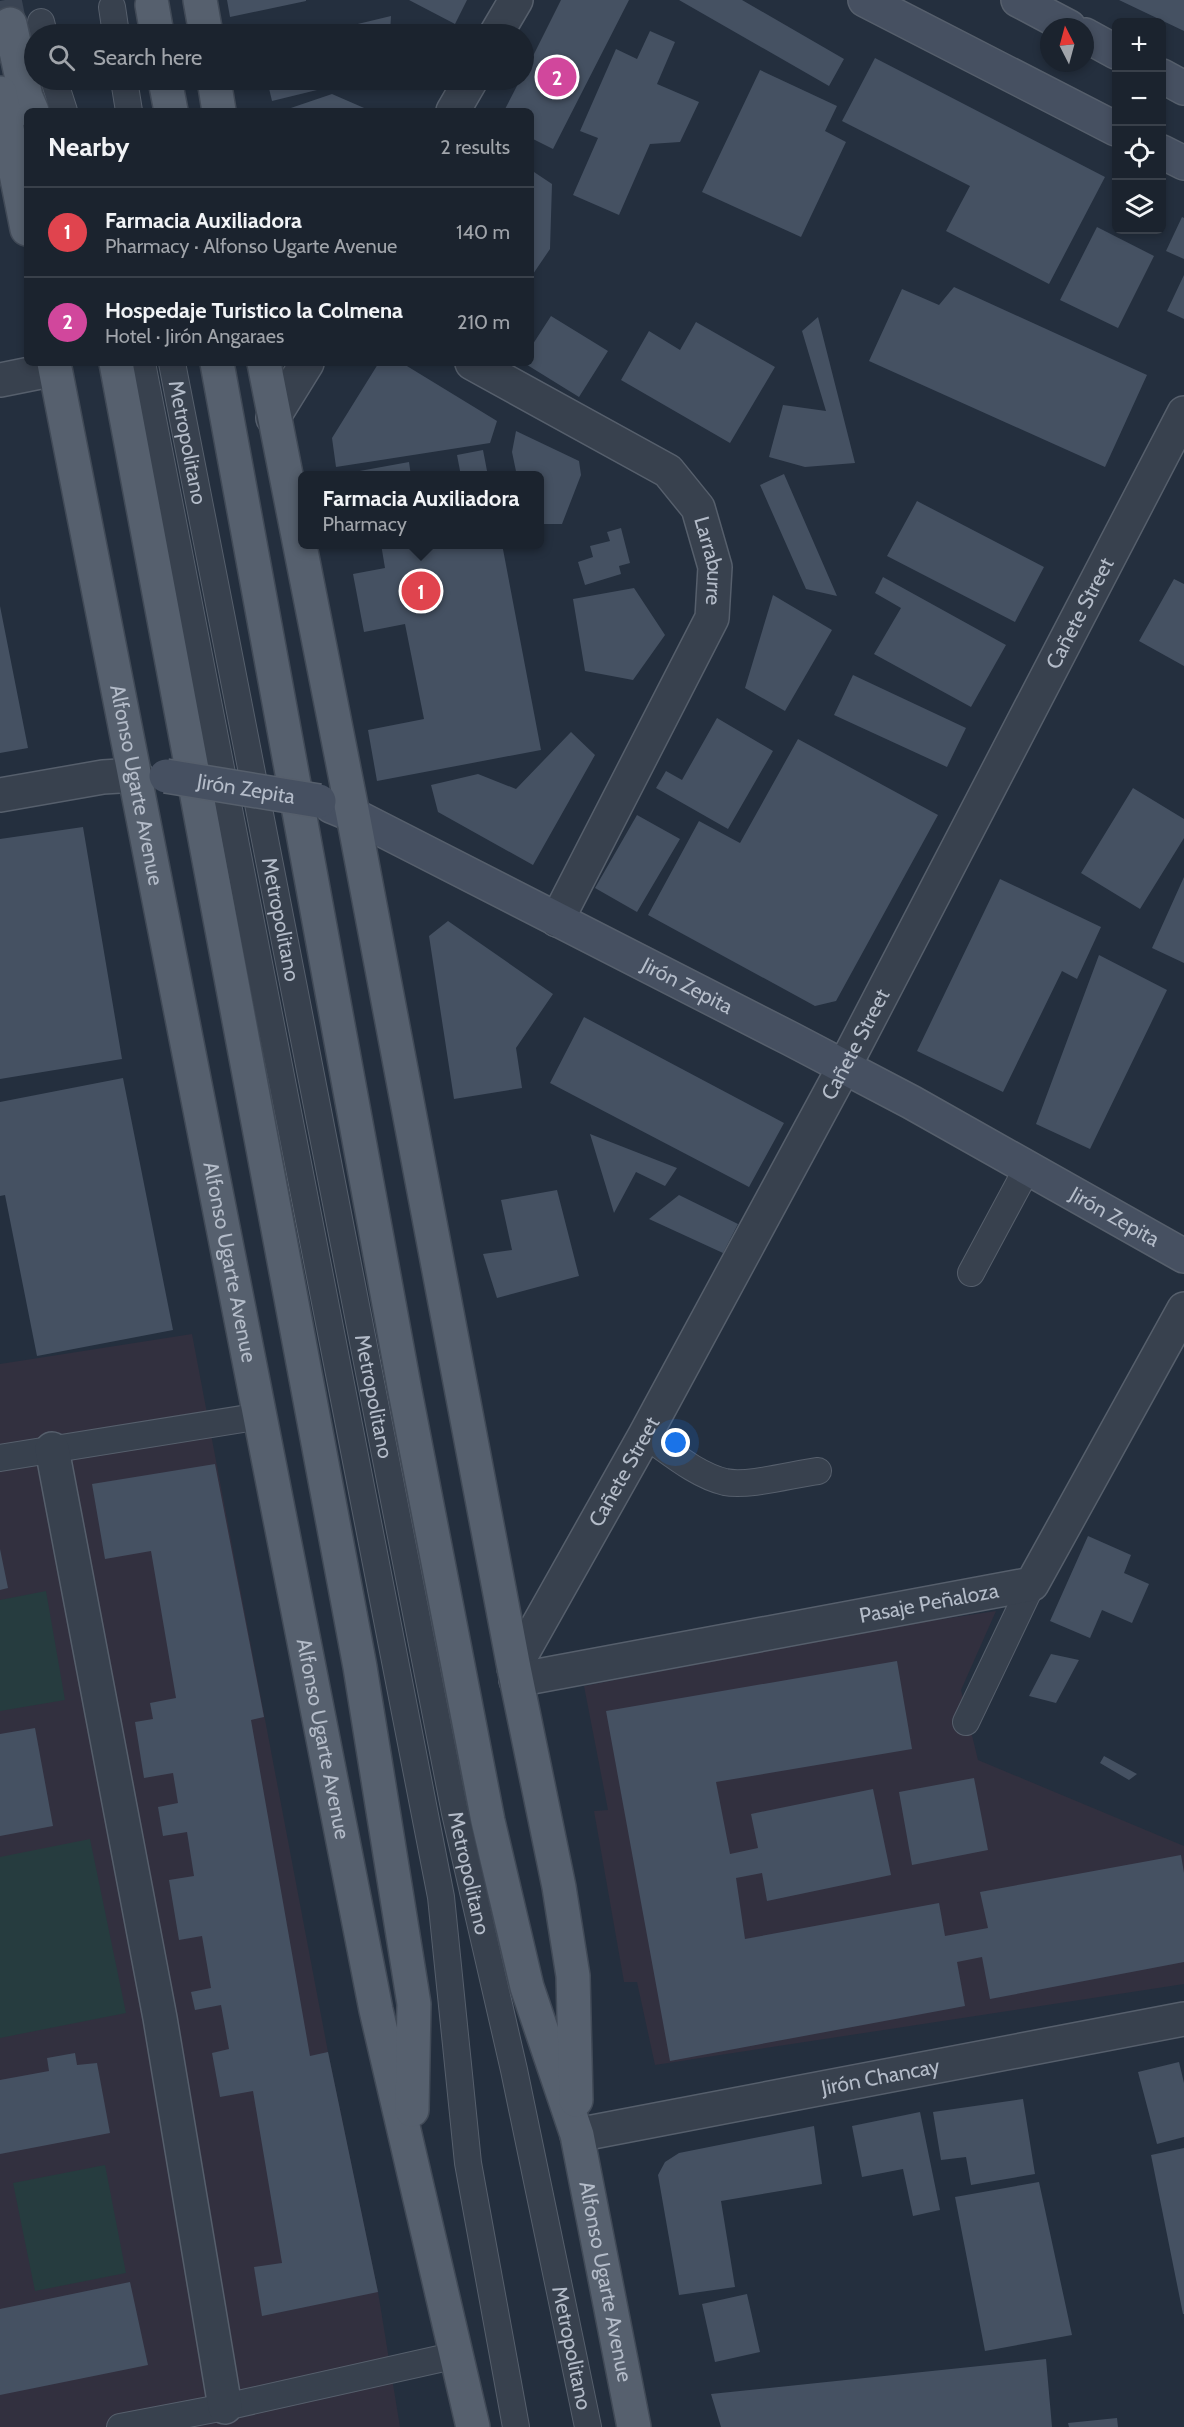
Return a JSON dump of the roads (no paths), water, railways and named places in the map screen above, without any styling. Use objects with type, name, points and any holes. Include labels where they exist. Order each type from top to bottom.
[{"type":"main road","points":[[200,0],[204,24]]},
{"type":"main road","points":[[10,24],[24,88]]},
{"type":"main road","points":[[24,90],[31,108]]},
{"type":"main road","points":[[167,90],[170,108]]},
{"type":"main road","points":[[216,90],[219,108]]},
{"type":"main road","points":[[0,93],[24,214]]},
{"type":"main road","name":"Alfonso Ugarte Avenue","points":[[54,366],[151,776],[190,1063],[376,2010],[473,2427]]},
{"type":"main road","name":"Alfonso Ugarte Avenue","points":[[117,366],[360,1667],[414,2004],[411,2161]]},
{"type":"main road","name":"Alfonso Ugarte Avenue","points":[[218,366],[404,1386],[488,1821],[527,1987],[577,2135],[634,2427]]},
{"type":"main road","name":"Alfonso Ugarte Avenue","points":[[264,366],[298,542]]},
{"type":"main road","name":"Alfonso Ugarte Avenue","points":[[299,549],[353,815],[515,1674],[559,1887],[573,1976],[577,2135]]},
{"type":"street","points":[[502,24],[516,0]]},
{"type":"street","points":[[865,0],[1112,127]]},
{"type":"street","points":[[1018,0],[1052,18]]},
{"type":"street","points":[[1094,40],[1112,50]]},
{"type":"street","points":[[1166,79],[1184,88]]},
{"type":"street","points":[[455,108],[465,90]]},
{"type":"street","points":[[1166,154],[1184,163]]},
{"type":"street","points":[[0,380],[54,366]]},
{"type":"street","points":[[273,418],[305,366]]},
{"type":"street","name":"Larraburre","points":[[477,366],[668,471],[698,508],[715,567],[712,618],[557,920]]},
{"type":"street","name":"Cañete Street","points":[[515,1674],[844,1067],[1184,413]]},
{"type":"street","points":[[0,795],[103,777],[151,776]]},
{"type":"street","name":"Jirón Zepita","points":[[151,776],[319,801],[353,815],[844,1067],[1028,1167],[1184,1256]]},
{"type":"street","points":[[1032,1584],[1184,1309]]},
{"type":"street","points":[[52,1449],[160,2018],[225,2407]]},
{"type":"street","name":"Pasaje Peñaloza","points":[[515,1674],[1032,1584]]},
{"type":"street","name":"Jirón Chancay","points":[[577,2135],[1184,2019]]},
{"type":"lane","points":[[112,7],[115,24]]},
{"type":"lane","points":[[57,90],[63,108]]},
{"type":"lane","points":[[126,90],[129,108]]},
{"type":"lane","name":"Metropolitano","points":[[143,366],[441,1896],[468,2163],[516,2427]]},
{"type":"lane","name":"Metropolitano","points":[[173,366],[455,1813],[514,2070],[588,2427]]},
{"type":"lane","points":[[970,1273],[1028,1167]]},
{"type":"lane","points":[[0,1458],[261,1416]]},
{"type":"lane","points":[[645,1435],[697,1470],[725,1482],[740,1483],[818,1471]]},
{"type":"lane","points":[[966,1722],[1032,1584]]},
{"type":"lane","points":[[120,2427],[225,2407],[457,2355]]},
{"type":"tunnel","points":[[5,0],[10,24]]},
{"type":"place","name":"Hospedaje Turistico la Colmena","points":[[557,77]]},
{"type":"place","name":"Farmacia Auxiliadora","points":[[421,591]]}]
